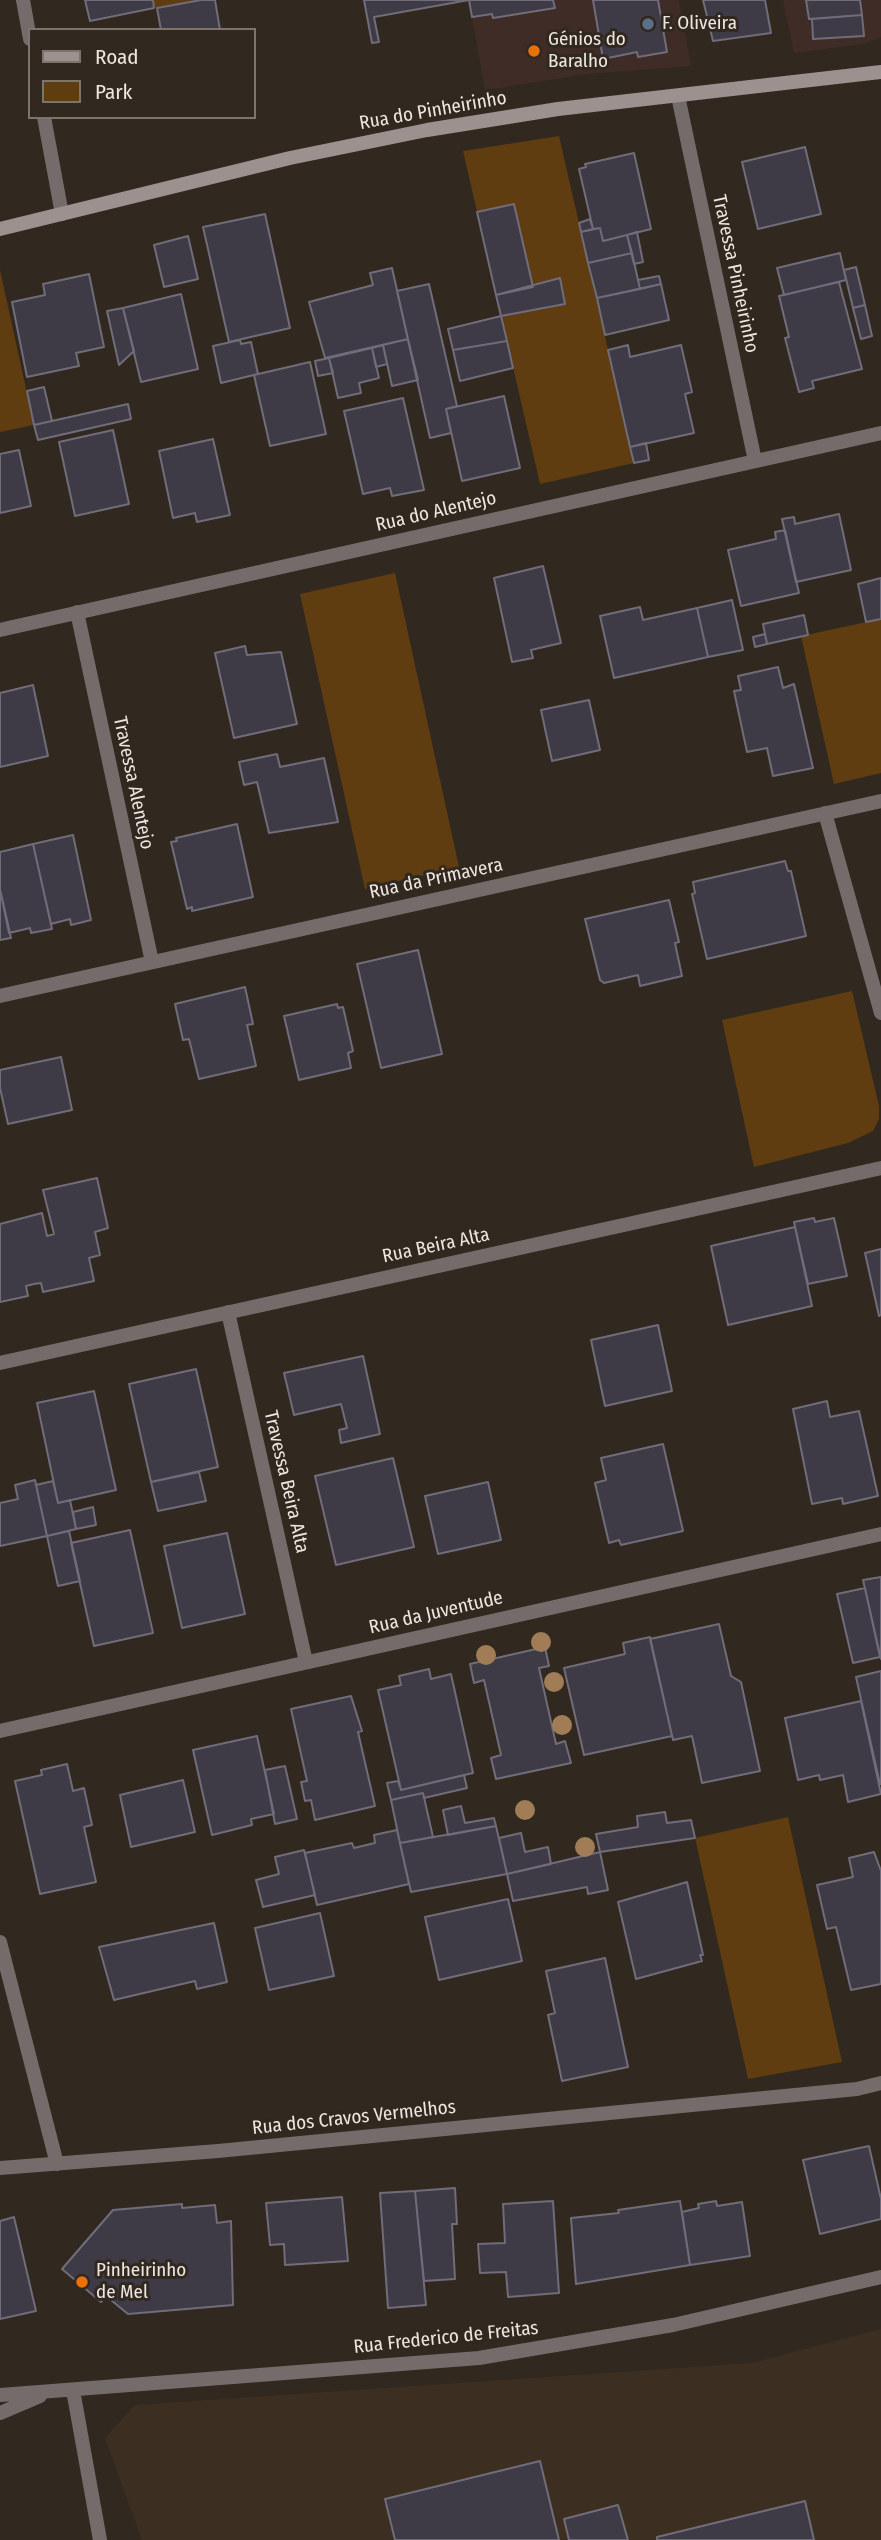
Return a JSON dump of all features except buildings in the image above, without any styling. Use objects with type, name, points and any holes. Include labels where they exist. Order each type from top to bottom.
[{"type":"street","points":[[23,0],[28,28]]},
{"type":"street","name":"Rua do Pinheirinho","points":[[0,229],[290,158],[427,130],[558,109],[881,72]]},
{"type":"street","name":"Travessa Pinheirinho","points":[[678,96],[755,461]]},
{"type":"street","points":[[44,119],[62,214]]},
{"type":"street","name":"Rua do Alentejo","points":[[0,630],[881,433]]},
{"type":"street","name":"Travessa Alentejo","points":[[77,612],[152,962]]},
{"type":"street","name":"Rua da Primavera","points":[[0,996],[881,801]]},
{"type":"street","points":[[825,813],[881,1013]]},
{"type":"street","name":"Rua Beira Alta","points":[[0,1363],[881,1168]]},
{"type":"street","name":"Travessa Beira Alta","points":[[228,1311],[306,1662]]},
{"type":"street","name":"Rua da Juventude","points":[[0,1731],[881,1534]]},
{"type":"street","points":[[0,1942],[57,2164]]},
{"type":"street","name":"Rua dos Cravos Vermelhos","points":[[0,2168],[857,2089],[881,2082]]},
{"type":"street","name":"Rua Frederico de Freitas","points":[[0,2395],[479,2358],[673,2325],[881,2277]]},
{"type":"street","points":[[73,2390],[100,2540]]},
{"type":"street","name":"Rua Frederico de Freitas","points":[[0,2413],[51,2392]]},
{"type":"shaded area","points":[[469,0],[679,0],[691,66],[588,74],[485,90]]},
{"type":"shaded area","points":[[783,0],[881,0],[881,37],[864,44],[794,53]]},
{"type":"shaded area","points":[[881,2329],[881,2540],[142,2540],[105,2438],[135,2405],[752,2363]]},
{"type":"green space","points":[[153,0],[201,0],[154,8]]},
{"type":"green space","points":[[559,136],[634,463],[540,484],[463,151]]},
{"type":"green space","points":[[0,270],[34,425],[0,432]]},
{"type":"green space","points":[[395,573],[459,867],[365,889],[300,594]]},
{"type":"green space","points":[[881,619],[881,773],[834,784],[801,636]]},
{"type":"green space","points":[[852,991],[879,1106],[879,1119],[873,1131],[848,1143],[754,1167],[722,1020]]},
{"type":"green space","points":[[788,1817],[842,2062],[748,2079],[695,1838]]},
{"type":"place","name":"F. Oliveira","points":[[648,24]]},
{"type":"place","name":"Génios do Baralho","points":[[534,51]]},
{"type":"place","name":"Pinheirinho de Mel","points":[[82,2282]]}]
